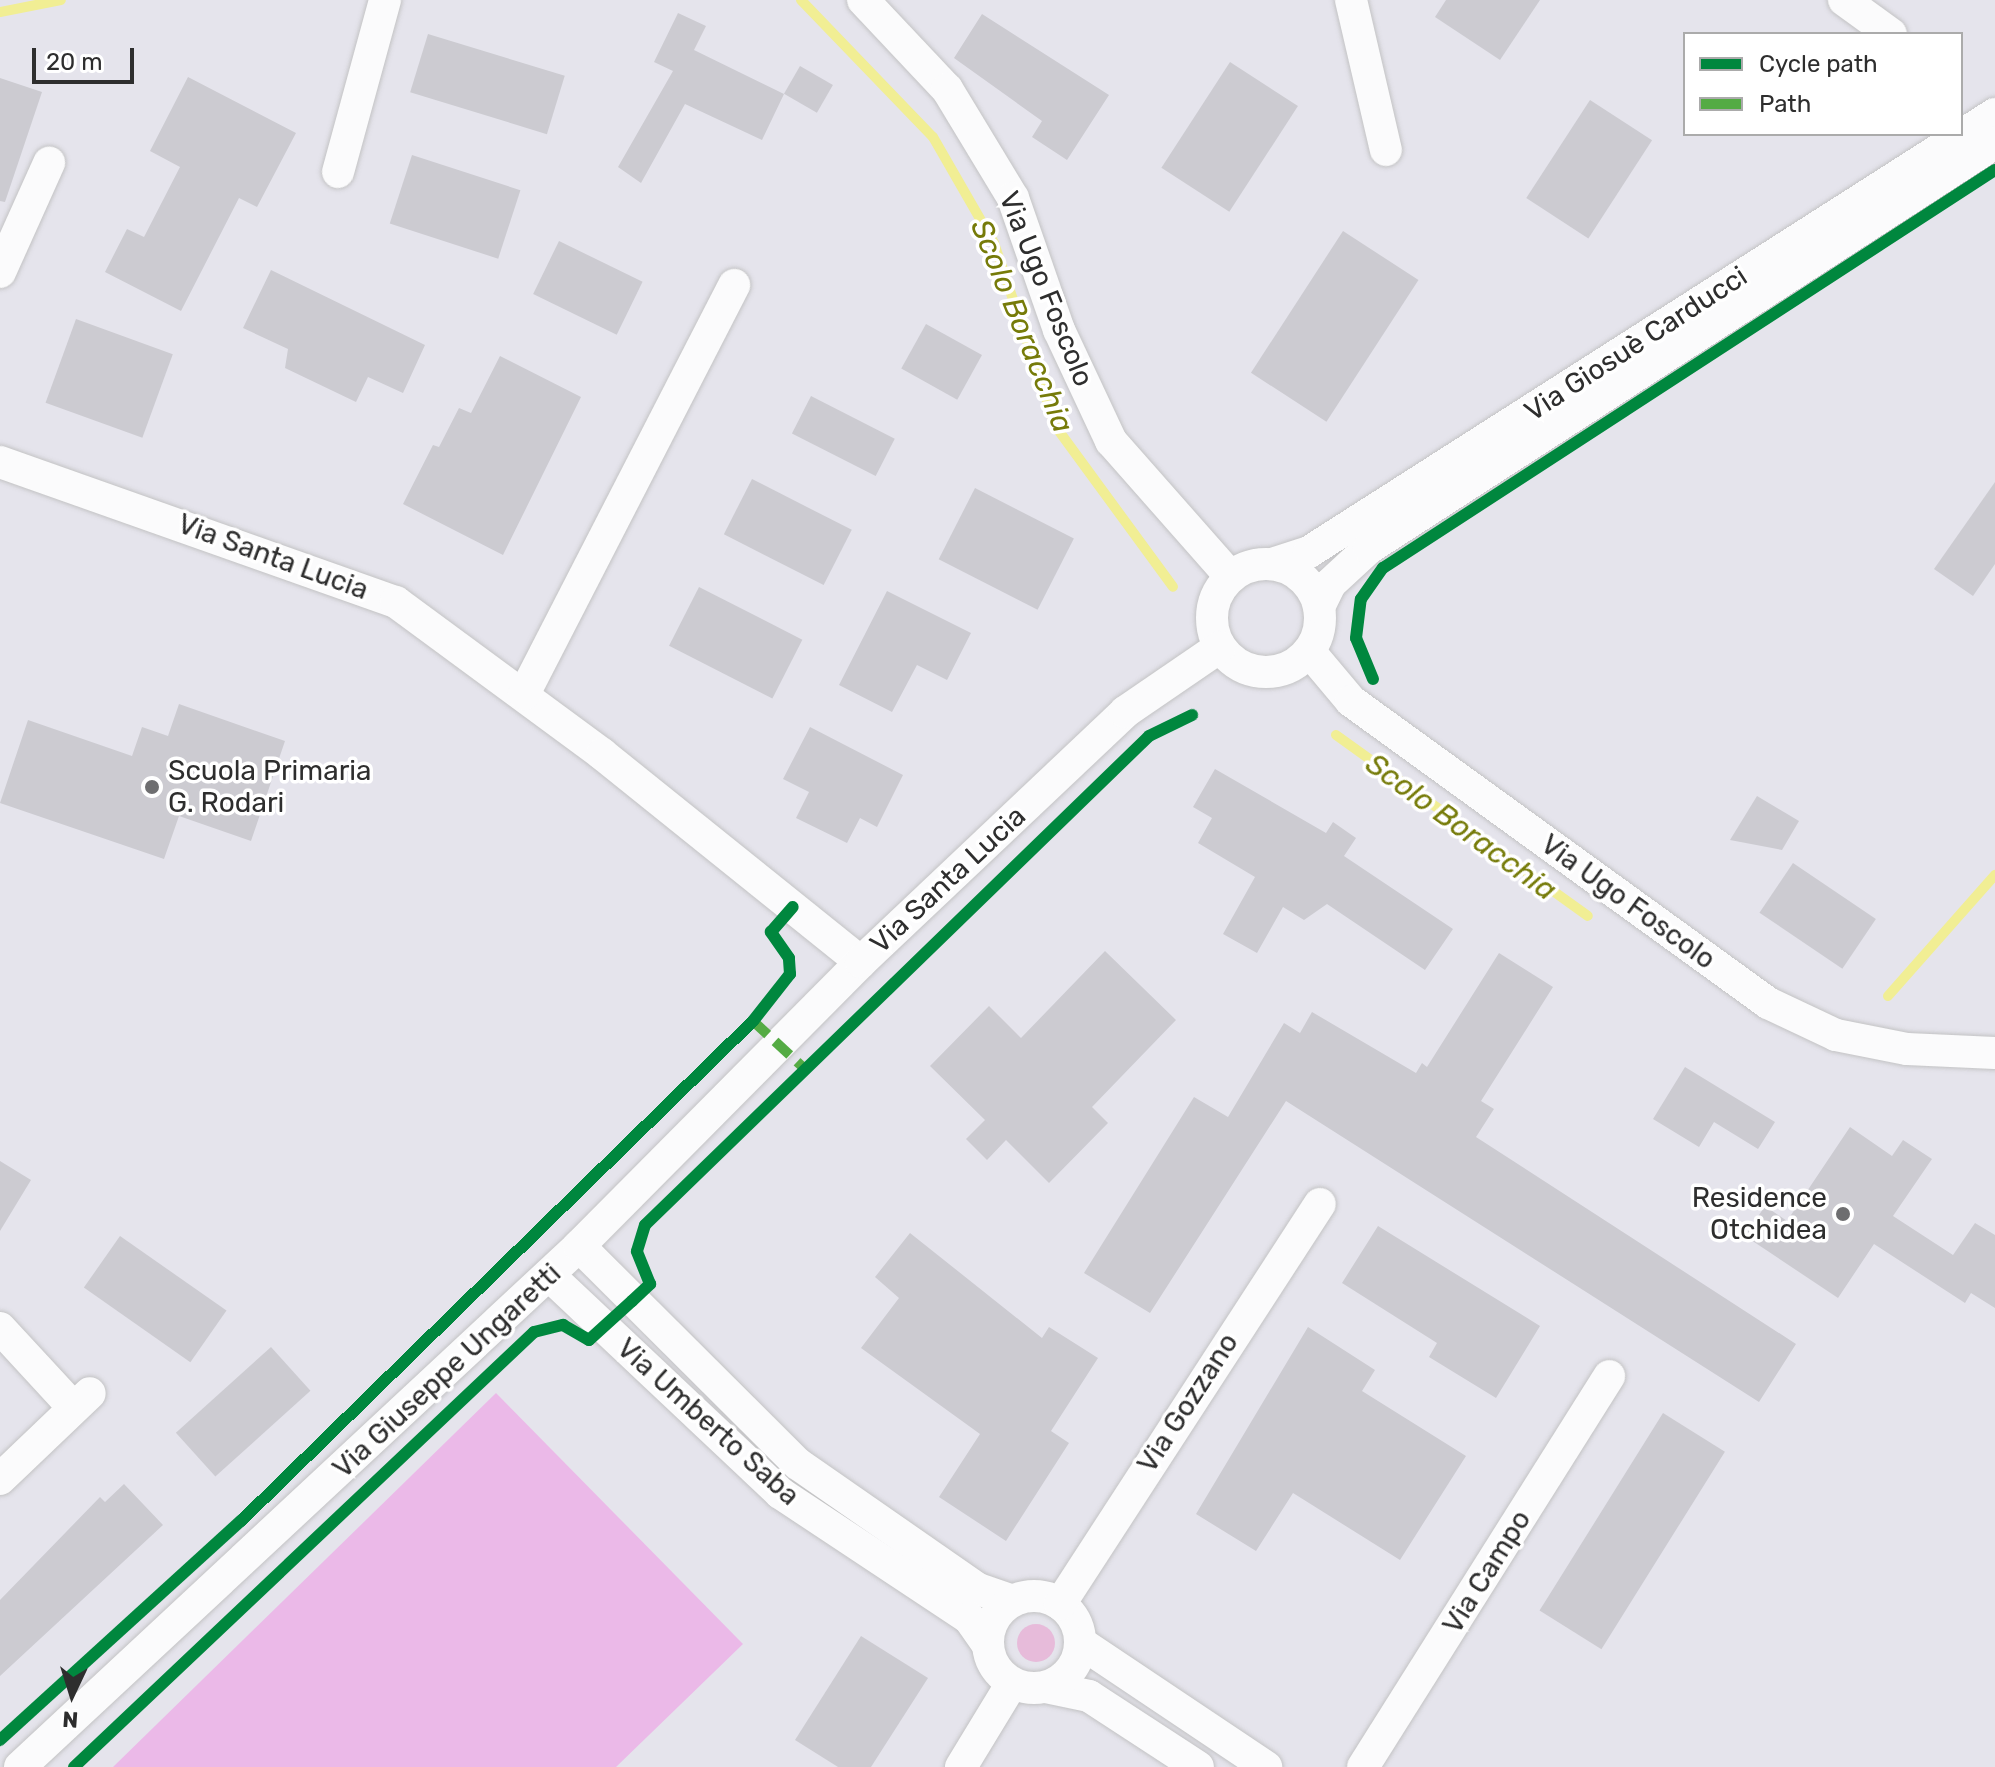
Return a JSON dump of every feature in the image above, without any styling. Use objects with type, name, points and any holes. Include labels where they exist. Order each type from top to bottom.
[{"type":"street","points":[[338,172],[385,0]]},
{"type":"street","name":"Via Ugo Foscolo","points":[[863,0],[947,89],[1013,198],[1059,330],[1111,441],[1231,577]]},
{"type":"street","points":[[1351,0],[1386,150]]},
{"type":"street","points":[[1844,0],[1888,32]]},
{"type":"street","name":"Via Giosuè Carducci","points":[[1272,564],[1309,552],[1981,130]]},
{"type":"street","name":"Via Giosuè Carducci","points":[[1319,607],[1330,584],[1369,548],[1981,130]]},
{"type":"street","points":[[0,272],[49,163]]},
{"type":"street","points":[[524,694],[734,285]]},
{"type":"street","name":"Via Santa Lucia","points":[[0,462],[384,597],[524,694],[861,962],[1125,712],[1220,647]]},
{"type":"street","points":[[1272,564],[1303,578],[1319,607],[1309,651],[1263,672],[1246,668],[1220,647],[1214,602],[1231,577],[1272,564]]},
{"type":"street","name":"Via Ugo Foscolo","points":[[1309,651],[1351,701],[1768,1003],[1836,1035],[1907,1049],[1995,1053]]},
{"type":"street","name":"Via Giuseppe Ungaretti","points":[[20,1767],[549,1275],[861,962]]},
{"type":"street","name":"Via Gozzano","points":[[1060,1604],[1320,1204]]},
{"type":"street","name":"Via Umberto Saba","points":[[579,1246],[798,1464],[978,1589],[1012,1601]]},
{"type":"street","name":"Via Umberto Saba","points":[[549,1275],[780,1493],[969,1618],[988,1645]]},
{"type":"street","points":[[0,1328],[81,1400],[0,1479]]},
{"type":"street","name":"Via Campo","points":[[1363,1767],[1609,1376]]},
{"type":"street","points":[[1012,1683],[988,1645],[993,1620],[1012,1601],[1037,1596],[1060,1604],[1081,1643],[1266,1767]]},
{"type":"street","points":[[1046,1687],[1074,1666],[1081,1643]]},
{"type":"street","points":[[1012,1683],[1089,1696],[1198,1767]]},
{"type":"street","points":[[961,1767],[1012,1683]]},
{"type":"shaded area","points":[[496,1393],[743,1644],[616,1767],[113,1767]]},
{"type":"shaded area","points":[[1036,1624],[1050,1629],[1055,1643],[1050,1657],[1036,1662],[1022,1657],[1017,1643],[1022,1629]]},
{"type":"building","points":[[1446,0],[1540,0],[1500,60],[1435,17]]},
{"type":"building","points":[[678,13],[706,26],[694,50],[784,94],[762,140],[685,104],[641,183],[618,167],[673,71],[654,62]]},
{"type":"building","points":[[982,14],[1109,95],[1067,160],[1032,137],[1042,121],[954,58]]},
{"type":"building","points":[[428,34],[565,76],[547,134],[410,92]]},
{"type":"building","points":[[1230,62],[1298,106],[1229,212],[1161,168]]},
{"type":"building","points":[[800,66],[833,85],[817,113],[784,94]]},
{"type":"building","points":[[188,77],[296,133],[257,207],[239,198],[181,311],[105,272],[127,229],[144,237],[180,167],[150,151]]},
{"type":"building","points":[[0,78],[42,92],[5,202],[0,201]]},
{"type":"building","points":[[1590,100],[1652,140],[1588,238],[1526,198]]},
{"type":"building","points":[[412,155],[520,190],[498,259],[390,223]]},
{"type":"building","points":[[1343,231],[1418,280],[1326,422],[1251,373]]},
{"type":"building","points":[[559,241],[643,282],[617,335],[533,294]]},
{"type":"building","points":[[271,270],[425,345],[403,393],[368,377],[356,402],[285,368],[288,349],[243,328]]},
{"type":"building","points":[[76,319],[173,354],[142,438],[46,403]]},
{"type":"building","points":[[926,324],[982,355],[957,400],[901,369]]},
{"type":"building","points":[[500,356],[581,397],[503,555],[403,504],[433,445],[439,447],[459,408],[471,413]]},
{"type":"building","points":[[811,396],[895,439],[876,476],[792,433]]},
{"type":"building","points":[[752,479],[852,530],[824,585],[724,534]]},
{"type":"building","points":[[1995,482],[1995,564],[1973,596],[1934,569]]},
{"type":"building","points":[[975,488],[1074,538],[1038,610],[939,559]]},
{"type":"building","points":[[699,587],[802,640],[772,698],[669,646]]},
{"type":"building","points":[[887,591],[971,633],[947,680],[917,665],[892,712],[839,685]]},
{"type":"building","points":[[179,704],[285,741],[251,841],[179,816],[164,859],[0,803],[28,720],[132,756],[142,727],[168,736]]},
{"type":"building","points":[[810,727],[903,775],[877,827],[860,818],[847,843],[796,818],[809,792],[783,779]]},
{"type":"building","points":[[1215,769],[1326,833],[1333,822],[1356,838],[1344,856],[1453,929],[1425,970],[1327,904],[1304,920],[1283,907],[1257,953],[1223,934],[1255,877],[1198,843],[1212,818],[1193,807]]},
{"type":"building","points":[[1757,796],[1799,821],[1782,850],[1730,840]]},
{"type":"building","points":[[1793,863],[1876,919],[1842,969],[1759,913]]},
{"type":"building","points":[[1105,951],[1176,1020],[1092,1107],[1108,1123],[1049,1183],[1006,1140],[987,1160],[966,1139],[985,1120],[930,1066],[989,1006],[1021,1038]]},
{"type":"building","points":[[1499,953],[1553,987],[1481,1101],[1494,1109],[1476,1137],[1796,1344],[1759,1402],[1286,1101],[1150,1313],[1084,1273],[1194,1097],[1228,1117],[1284,1023],[1300,1033],[1312,1012],[1416,1073],[1422,1063],[1427,1067]]},
{"type":"building","points":[[1685,1067],[1775,1122],[1758,1149],[1714,1122],[1699,1147],[1653,1119]]},
{"type":"building","name":"Residence Otchidea","points":[[1850,1127],[1892,1156],[1903,1140],[1932,1159],[1893,1216],[1953,1255],[1975,1223],[1995,1235],[1995,1308],[1971,1293],[1965,1303],[1874,1244],[1838,1298],[1745,1236],[1765,1206],[1787,1221]]},
{"type":"building","points":[[0,1161],[31,1180],[0,1231]]},
{"type":"building","points":[[1378,1226],[1540,1326],[1496,1398],[1429,1357],[1437,1343],[1342,1283]]},
{"type":"building","points":[[910,1233],[1042,1338],[1049,1327],[1098,1358],[1051,1431],[1069,1443],[1006,1541],[939,1497],[980,1434],[861,1348],[899,1298],[875,1277]]},
{"type":"building","points":[[120,1236],[226,1311],[190,1362],[84,1288]]},
{"type":"building","points":[[1308,1327],[1375,1370],[1362,1391],[1466,1456],[1400,1560],[1293,1493],[1256,1551],[1196,1514]]},
{"type":"building","points":[[271,1347],[310,1391],[215,1476],[176,1433]]},
{"type":"building","points":[[1663,1413],[1725,1452],[1601,1649],[1540,1611]]},
{"type":"building","points":[[124,1484],[163,1525],[0,1676],[0,1600],[100,1497],[105,1502]]},
{"type":"building","points":[[861,1636],[928,1678],[871,1767],[838,1767],[795,1740]]},
{"type":"waterway","name":"Scolo Boracchia","points":[[0,12],[61,0]]},
{"type":"waterway","name":"Scolo Boracchia","points":[[801,0],[933,137],[994,243],[1056,427],[1173,587]]},
{"type":"waterway","name":"Scolo Boracchia","points":[[1336,735],[1588,916]]},
{"type":"waterway","name":"Scolo Boracchia","points":[[1888,996],[1995,875]]},
{"type":"marked path","points":[[753,1021],[806,1070]]},
{"type":"cycle path","points":[[1373,679],[1356,638],[1361,599],[1383,568],[1995,170]]},
{"type":"cycle path","points":[[74,1767],[534,1332],[563,1325],[589,1340],[632,1301],[650,1284],[637,1251],[645,1225],[1149,736],[1192,715]]},
{"type":"cycle path","points":[[0,1740],[241,1521],[753,1021],[790,974],[789,958],[771,932],[793,907]]},
{"type":"place","name":"Scuola Primaria G. Rodari","points":[[152,787]]},
{"type":"place","name":"Residence Otchidea","points":[[1843,1214]]}]
